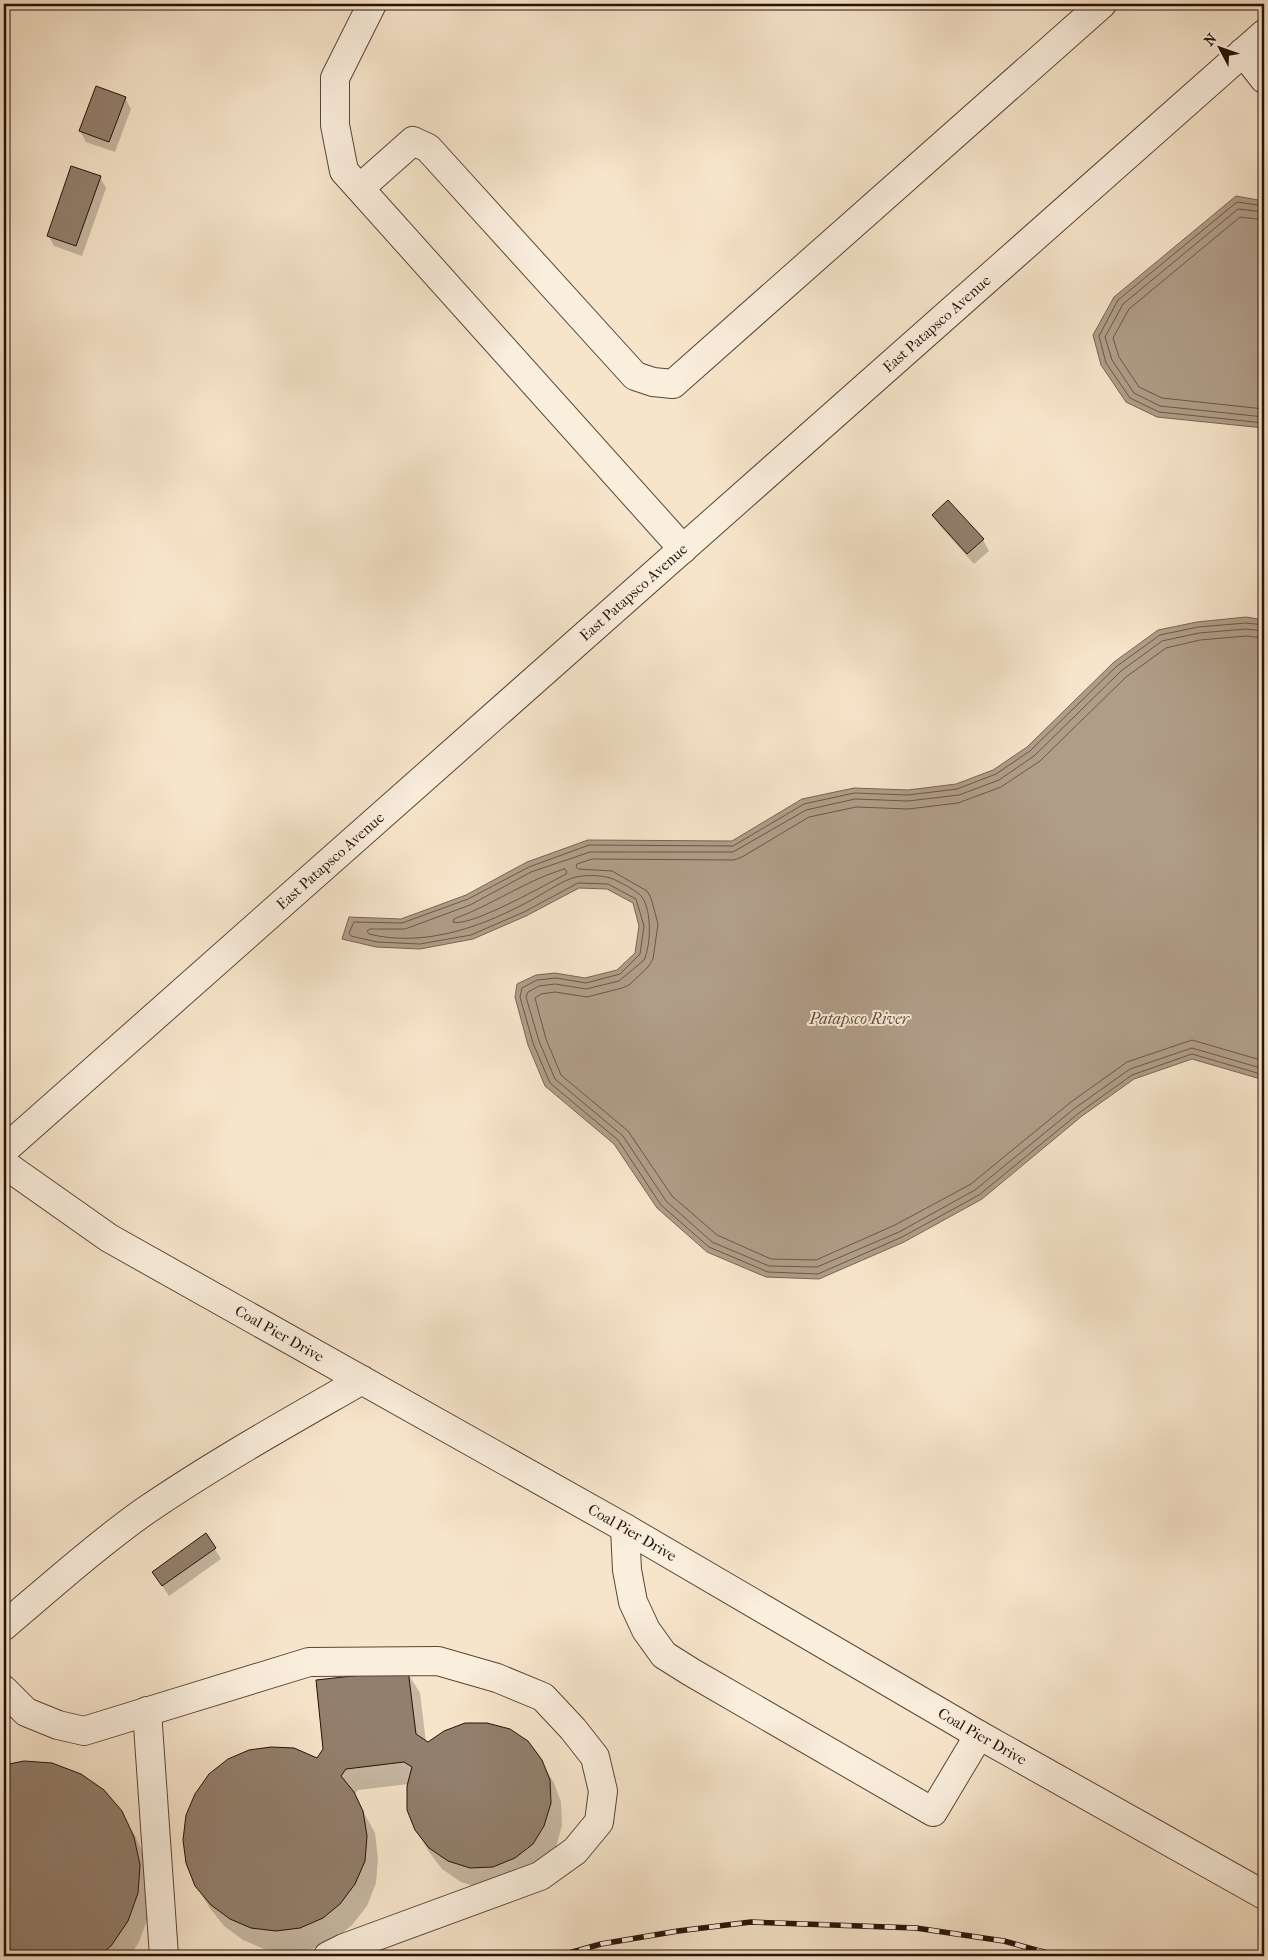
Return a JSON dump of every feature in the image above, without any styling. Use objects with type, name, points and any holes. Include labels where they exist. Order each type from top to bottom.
[{"type":"street","points":[[372,4],[335,78],[335,126],[344,171],[683,549]]},
{"type":"street","points":[[360,188],[414,141],[428,148],[635,376],[653,382],[673,384],[1102,4]]},
{"type":"street","name":"East Patapsco Avenue","points":[[4,1150],[950,310],[1264,34]]},
{"type":"street","points":[[1243,52],[1264,79]]},
{"type":"street","name":"Coal Pier Drive","points":[[4,1164],[109,1238],[625,1528],[979,1735],[1264,1895]]},
{"type":"street","points":[[4,1626],[60,1578],[144,1512],[241,1449],[362,1380]]},
{"type":"street","points":[[625,1528],[627,1570],[636,1609],[646,1630],[664,1655],[691,1672],[933,1812],[979,1735]]},
{"type":"street","points":[[4,1690],[26,1712],[58,1725],[84,1730],[308,1662],[438,1661],[497,1678],[543,1697],[573,1729],[595,1757],[602,1791],[599,1822],[575,1851],[540,1876],[344,1948],[328,1956]]},
{"type":"street","points":[[147,1710],[164,1956]]},
{"type":"water","points":[[1236,196],[1264,201],[1264,428],[1157,417],[1126,402],[1101,365],[1093,335],[1114,297]]},
{"type":"water","name":"Patapsco River","points":[[1246,617],[1264,620],[1264,1080],[1192,1059],[1134,1079],[1082,1116],[982,1199],[904,1242],[819,1279],[766,1277],[707,1252],[657,1208],[614,1144],[545,1086],[528,1045],[515,997],[517,984],[536,975],[555,973],[585,978],[617,970],[635,953],[639,926],[633,903],[607,889],[579,888],[526,916],[473,939],[420,949],[376,947],[342,939],[349,917],[401,919],[466,895],[527,862],[588,840],[732,841],[802,799],[854,788],[908,790],[956,784],[993,770],[1027,747],[1114,662],[1158,630],[1197,622]]},
{"type":"building","points":[[96,86],[126,97],[109,142],[79,131]]},
{"type":"building","points":[[71,166],[101,176],[76,246],[47,236]]},
{"type":"building","points":[[948,500],[984,539],[967,554],[932,515]]},
{"type":"building","points":[[206,1533],[216,1548],[162,1586],[152,1572]]},
{"type":"building","points":[[408,1670],[416,1734],[428,1742],[444,1731],[465,1723],[487,1723],[510,1729],[528,1741],[542,1760],[550,1780],[551,1803],[544,1826],[533,1844],[515,1858],[493,1867],[470,1868],[448,1861],[429,1848],[415,1830],[407,1810],[407,1786],[412,1767],[404,1762],[346,1769],[341,1776],[354,1792],[363,1811],[367,1836],[365,1861],[355,1884],[340,1904],[323,1918],[300,1928],[276,1931],[251,1928],[230,1919],[211,1905],[195,1886],[186,1863],[183,1840],[186,1815],[195,1794],[209,1774],[228,1759],[249,1750],[271,1747],[294,1748],[317,1758],[323,1749],[316,1680]]},
{"type":"building","points":[[24,1761],[52,1763],[81,1774],[104,1790],[122,1811],[134,1837],[140,1865],[138,1893],[128,1921],[111,1946],[98,1956],[4,1956],[4,1765]]},
{"type":"railway","points":[[558,1956],[601,1944],[678,1931],[751,1922],[916,1928],[1004,1941],[1058,1956]]}]
